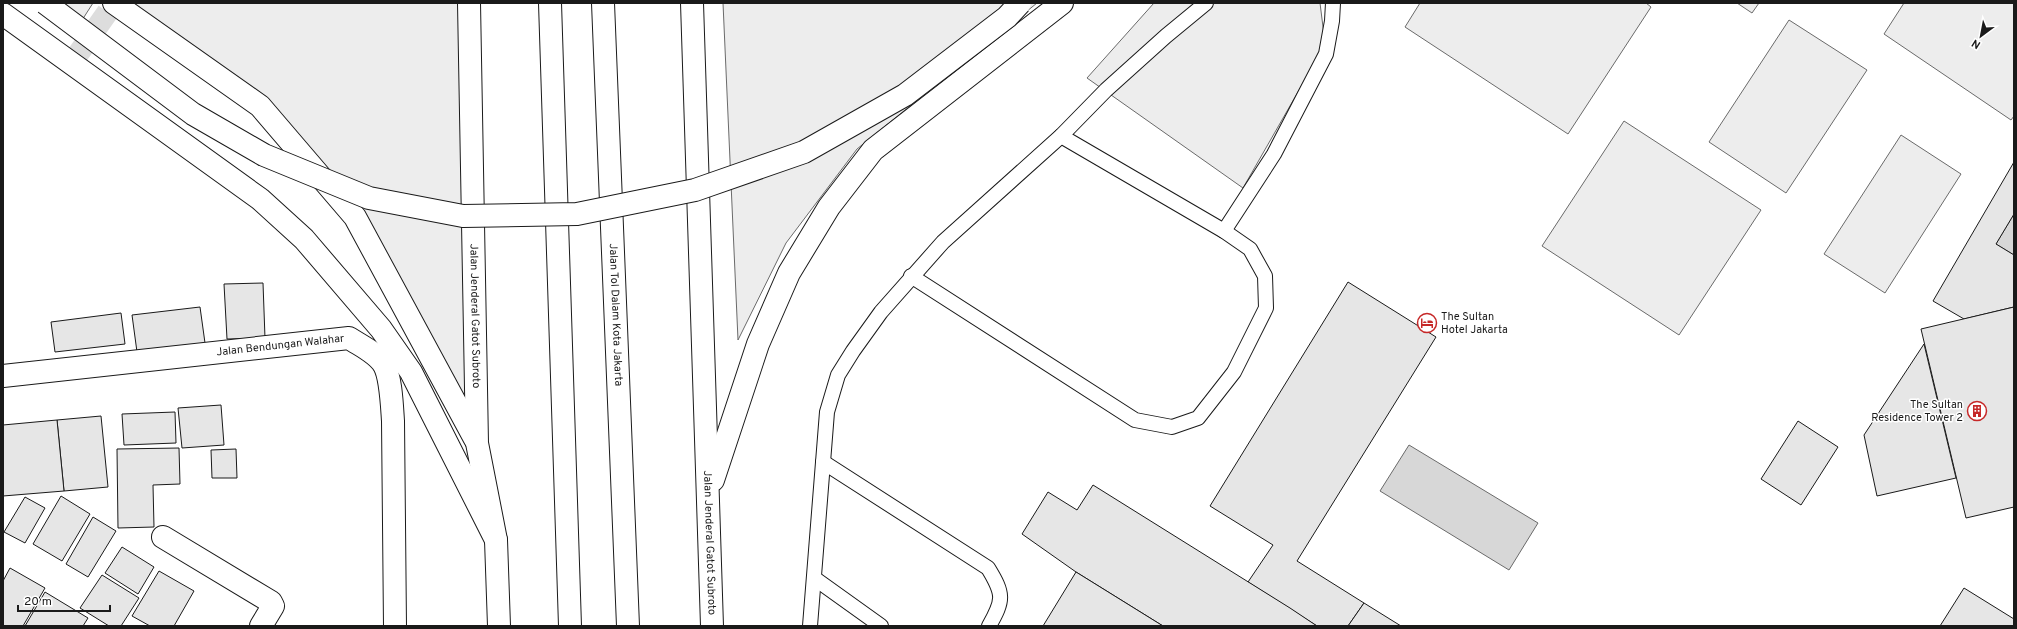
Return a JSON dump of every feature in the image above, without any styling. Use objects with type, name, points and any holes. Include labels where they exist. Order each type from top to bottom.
[{"type":"main road","points":[[45,3],[194,114],[264,155],[369,198],[463,216],[577,214],[695,190],[804,152],[905,94],[1007,17],[1020,3]]},
{"type":"main road","points":[[114,3],[260,106],[355,216],[476,443]]},
{"type":"main road","name":"Jalan Jenderal Gatot Subroto","points":[[469,3],[476,443],[496,540],[499,626]]},
{"type":"main road","points":[[550,3],[570,626]]},
{"type":"main road","name":"Jalan Tol Dalam Kota Jakarta","points":[[603,3],[628,626]]},
{"type":"main road","name":"Jalan Jenderal Gatot Subroto","points":[[692,3],[709,492],[712,626]]},
{"type":"main road","points":[[709,492],[758,344],[789,273],[829,208],[873,150],[1062,3]]},
{"type":"main road","points":[[3,14],[74,60],[260,199],[304,239],[381,329],[411,372],[496,540]]},
{"type":"main road","name":"Jalan Bendungan Walahar","points":[[3,376],[349,338],[371,353],[384,366],[390,391],[395,626]]},
{"type":"main road","points":[[163,537],[271,602],[273,606],[261,626]]},
{"type":"lane","points":[[810,626],[827,412],[838,375],[881,312],[911,276],[943,242],[1061,136],[1112,85],[1206,3]]},
{"type":"lane","points":[[1224,231],[1274,154],[1326,54],[1332,21],[1332,3]]},
{"type":"lane","points":[[911,276],[1135,420],[1172,427],[1198,418],[1234,372],[1266,308],[1265,276],[1250,249],[1224,231],[1061,136]]},
{"type":"lane","points":[[823,462],[988,568],[999,586],[1000,607],[989,626]]},
{"type":"lane","points":[[814,578],[881,626]]},
{"type":"shaded area","points":[[43,3],[93,3],[77,28]]},
{"type":"shaded area","points":[[114,3],[469,3],[477,443],[355,216],[260,106]]},
{"type":"shaded area","points":[[723,3],[1037,3],[857,149],[786,243],[738,340]]},
{"type":"shaded area","points":[[1154,3],[1320,3],[1324,35],[1318,57],[1243,188],[1087,78]]},
{"type":"shaded area","points":[[1420,3],[1646,3],[1651,7],[1568,134],[1405,27]]},
{"type":"shaded area","points":[[1737,3],[1759,3],[1752,13]]},
{"type":"shaded area","points":[[1904,3],[2014,3],[2014,116],[2011,120],[1884,34]]},
{"type":"shaded area","points":[[1789,20],[1867,70],[1786,193],[1709,142]]},
{"type":"shaded area","points":[[1624,121],[1761,210],[1679,335],[1542,246]]},
{"type":"shaded area","points":[[1901,135],[1961,174],[1885,293],[1824,254]]},
{"type":"shaded area","points":[[2014,214],[2014,255],[1996,244]]},
{"type":"shaded area","points":[[1409,445],[1538,523],[1509,570],[1380,491]]},
{"type":"building","points":[[2014,162],[2014,214],[1996,244],[2014,255],[2014,307],[1964,319],[1933,301]]},
{"type":"building","points":[[1348,282],[1436,337],[1297,561],[1364,603],[1348,626],[1317,626],[1248,582],[1273,545],[1210,506]]},
{"type":"building","points":[[263,283],[265,338],[227,339],[224,284]]},
{"type":"building","points":[[200,307],[205,343],[137,352],[132,315]]},
{"type":"building","name":"The Sultan Residence Tower 2","points":[[2014,307],[2014,507],[1966,518],[1921,329]]},
{"type":"building","points":[[121,313],[125,344],[55,352],[51,322]]},
{"type":"building","points":[[1924,344],[1956,478],[1877,496],[1864,435]]},
{"type":"building","points":[[221,405],[224,445],[182,448],[178,408]]},
{"type":"building","points":[[175,412],[176,443],[124,445],[122,414]]},
{"type":"building","points":[[101,416],[108,487],[64,491],[57,420]]},
{"type":"building","points":[[57,420],[64,491],[3,496],[3,425]]},
{"type":"building","points":[[1798,421],[1838,447],[1801,505],[1761,479]]},
{"type":"building","points":[[179,448],[180,484],[153,485],[154,527],[118,528],[117,449]]},
{"type":"building","points":[[236,449],[237,478],[212,478],[211,450]]},
{"type":"building","points":[[1093,485],[1317,626],[1163,626],[1076,572],[1022,534],[1048,492],[1077,510]]},
{"type":"building","points":[[61,496],[90,514],[62,561],[33,544]]},
{"type":"building","points":[[25,497],[45,508],[25,543],[4,532]]},
{"type":"building","points":[[93,517],[116,531],[88,577],[66,564]]},
{"type":"building","points":[[122,547],[154,567],[138,594],[105,573]]},
{"type":"building","points":[[10,568],[45,588],[23,626],[3,626],[3,581]]},
{"type":"building","points":[[159,571],[194,591],[174,626],[150,626],[132,616]]},
{"type":"building","points":[[1076,572],[1163,626],[1043,626]]},
{"type":"building","points":[[102,575],[139,598],[121,626],[109,626],[80,608]]},
{"type":"building","points":[[1964,588],[2014,619],[2014,626],[1940,626]]},
{"type":"building","points":[[45,592],[88,618],[83,626],[25,626]]},
{"type":"building","points":[[1364,603],[1401,626],[1348,626]]},
{"type":"tunnel","points":[[76,57],[114,3]]},
{"type":"place","name":"The Sultan Hotel Jakarta","points":[[1427,323]]},
{"type":"place","name":"The Sultan Residence Tower 2","points":[[1977,411]]}]
